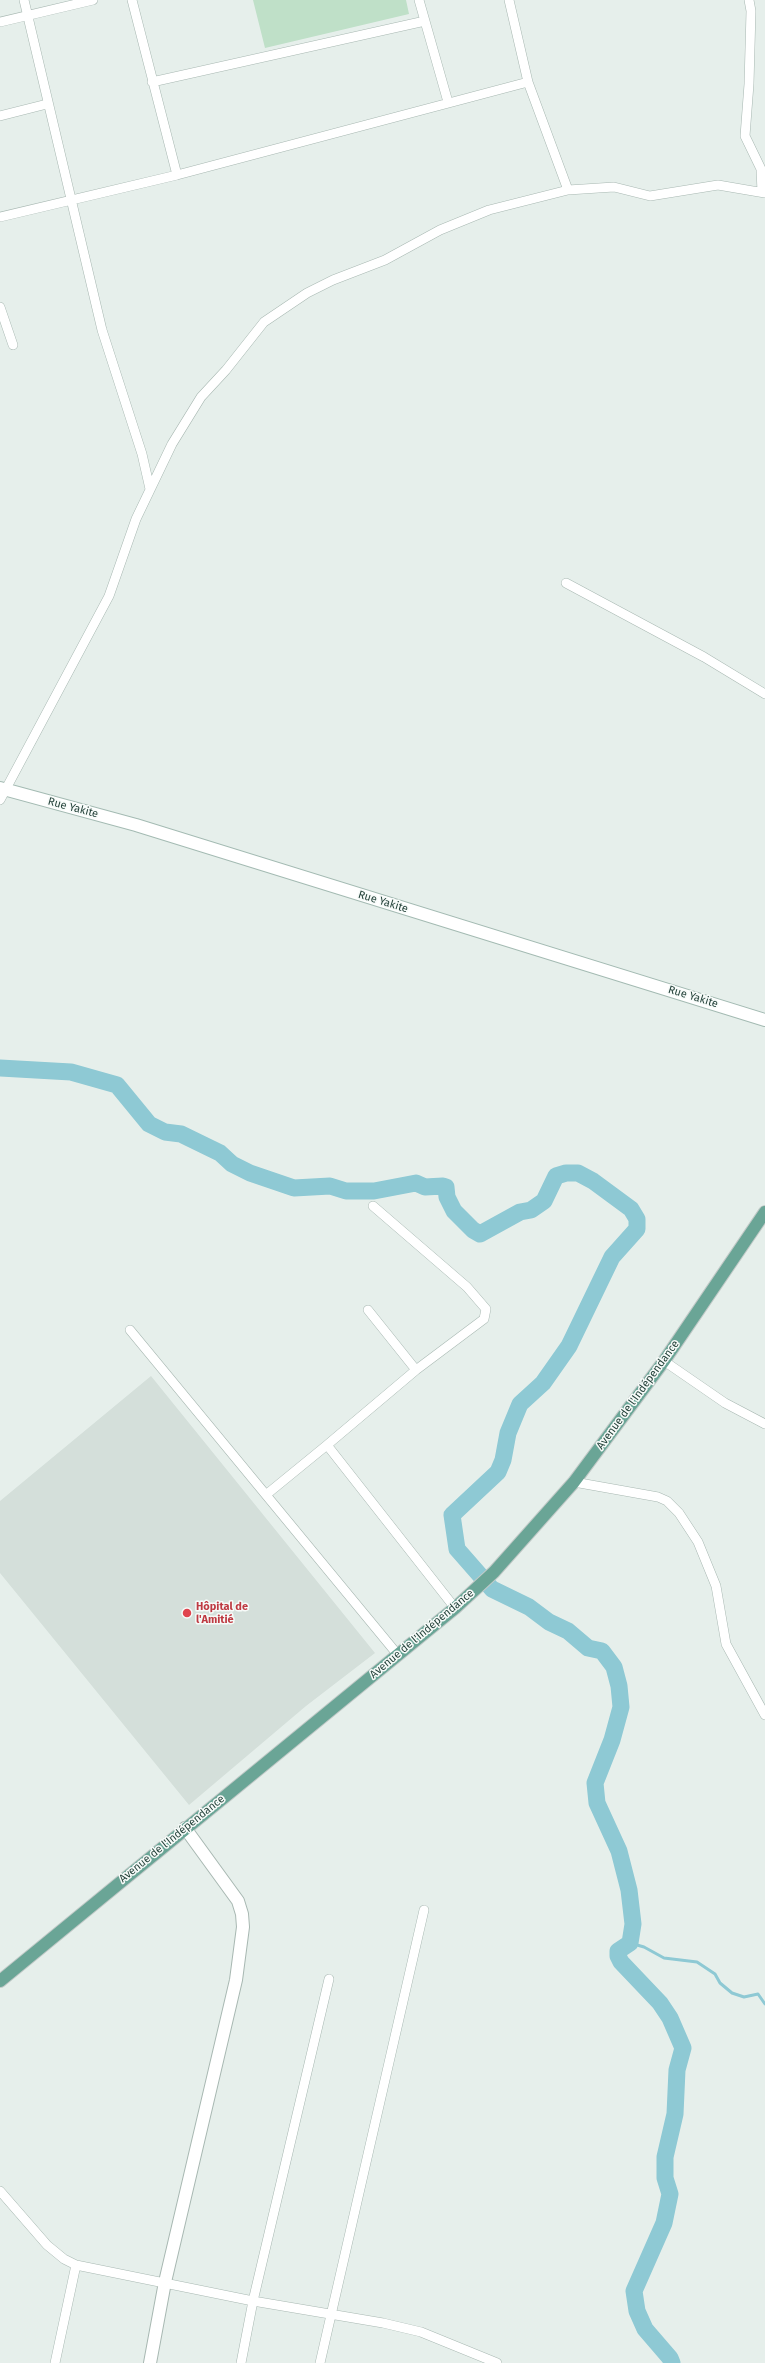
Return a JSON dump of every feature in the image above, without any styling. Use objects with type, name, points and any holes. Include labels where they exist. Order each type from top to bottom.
[{"type":"main road","name":"Rue Yakite","points":[[1,792],[136,825],[765,1020]]},
{"type":"main road","name":"Avenue de l'Indépendance","points":[[0,1980],[455,1608],[494,1572],[574,1482],[664,1361],[765,1212]]},
{"type":"main road","points":[[150,2363],[165,2282],[236,1980],[243,1927],[242,1914],[238,1901],[185,1828]]},
{"type":"street","points":[[24,0],[47,104],[102,330],[140,447],[150,489]]},
{"type":"street","points":[[0,22],[93,0]]},
{"type":"street","points":[[132,0],[177,175]]},
{"type":"street","points":[[419,0],[448,102]]},
{"type":"street","points":[[509,0],[528,82],[568,190]]},
{"type":"street","points":[[1,792],[109,596],[136,519],[172,444],[201,397],[226,370],[264,322],[320,286],[385,260],[440,230],[489,210],[568,190],[614,187],[650,196],[718,185],[764,193],[761,169],[745,136],[749,84],[751,11],[749,0]]},
{"type":"street","points":[[152,82],[425,21]]},
{"type":"street","points":[[0,217],[177,175],[528,82]]},
{"type":"street","points":[[0,116],[47,104]]},
{"type":"street","points":[[0,307],[13,345]]},
{"type":"street","points":[[566,583],[704,657],[765,694]]},
{"type":"street","points":[[267,1494],[416,1370],[484,1318],[486,1309],[467,1288],[374,1206]]},
{"type":"street","points":[[368,1310],[416,1370]]},
{"type":"street","points":[[130,1330],[267,1494],[310,1551],[398,1655]]},
{"type":"street","points":[[664,1361],[725,1402],[765,1424]]},
{"type":"street","points":[[327,1445],[455,1608]]},
{"type":"street","points":[[574,1482],[658,1496],[667,1501],[679,1513],[698,1542],[716,1586],[726,1644],[765,1715]]},
{"type":"street","points":[[320,2363],[424,1910]]},
{"type":"street","points":[[241,2363],[253,2301],[329,1979]]},
{"type":"street","points":[[0,2191],[47,2245],[64,2259],[76,2265],[253,2301],[331,2313],[421,2332],[497,2363]]},
{"type":"street","points":[[55,2363],[76,2265]]},
{"type":"shaded area","name":"Hôpital de l'Amitié","points":[[151,1376],[375,1653],[306,1706],[189,1805],[0,1573],[0,1501]]},
{"type":"green space","points":[[253,0],[406,0],[409,14],[265,48]]},
{"type":"waterway","points":[[0,1068],[71,1072],[117,1085],[149,1124],[165,1132],[181,1134],[220,1153],[232,1164],[250,1173],[294,1188],[330,1186],[346,1191],[374,1191],[416,1183],[425,1187],[446,1187],[447,1197],[454,1211],[473,1230],[480,1234],[520,1212],[531,1210],[544,1201],[556,1176],[566,1173],[578,1173],[593,1181],[631,1209],[637,1219],[637,1229],[612,1257],[569,1346],[543,1383],[520,1404],[508,1433],[503,1460],[498,1472],[452,1515],[457,1549],[492,1589],[529,1607],[549,1622],[568,1631],[588,1648],[602,1651],[614,1667],[619,1686],[621,1707],[612,1740],[595,1783],[597,1803],[619,1851],[629,1890],[633,1924],[630,1943],[618,1951],[618,1956],[621,1962],[660,2003],[670,2018],[683,2048],[677,2070],[675,2114],[665,2157],[665,2178],[670,2194],[664,2223],[634,2291],[637,2311],[645,2329],[670,2358],[672,2363]]},
{"type":"waterway","points":[[630,1943],[644,1947],[664,1958],[697,1962],[715,1974],[720,1983],[732,1993],[744,1997],[758,1994],[765,2004]]},
{"type":"place","name":"Hôpital de l'Amitié","points":[[187,1613]]}]
